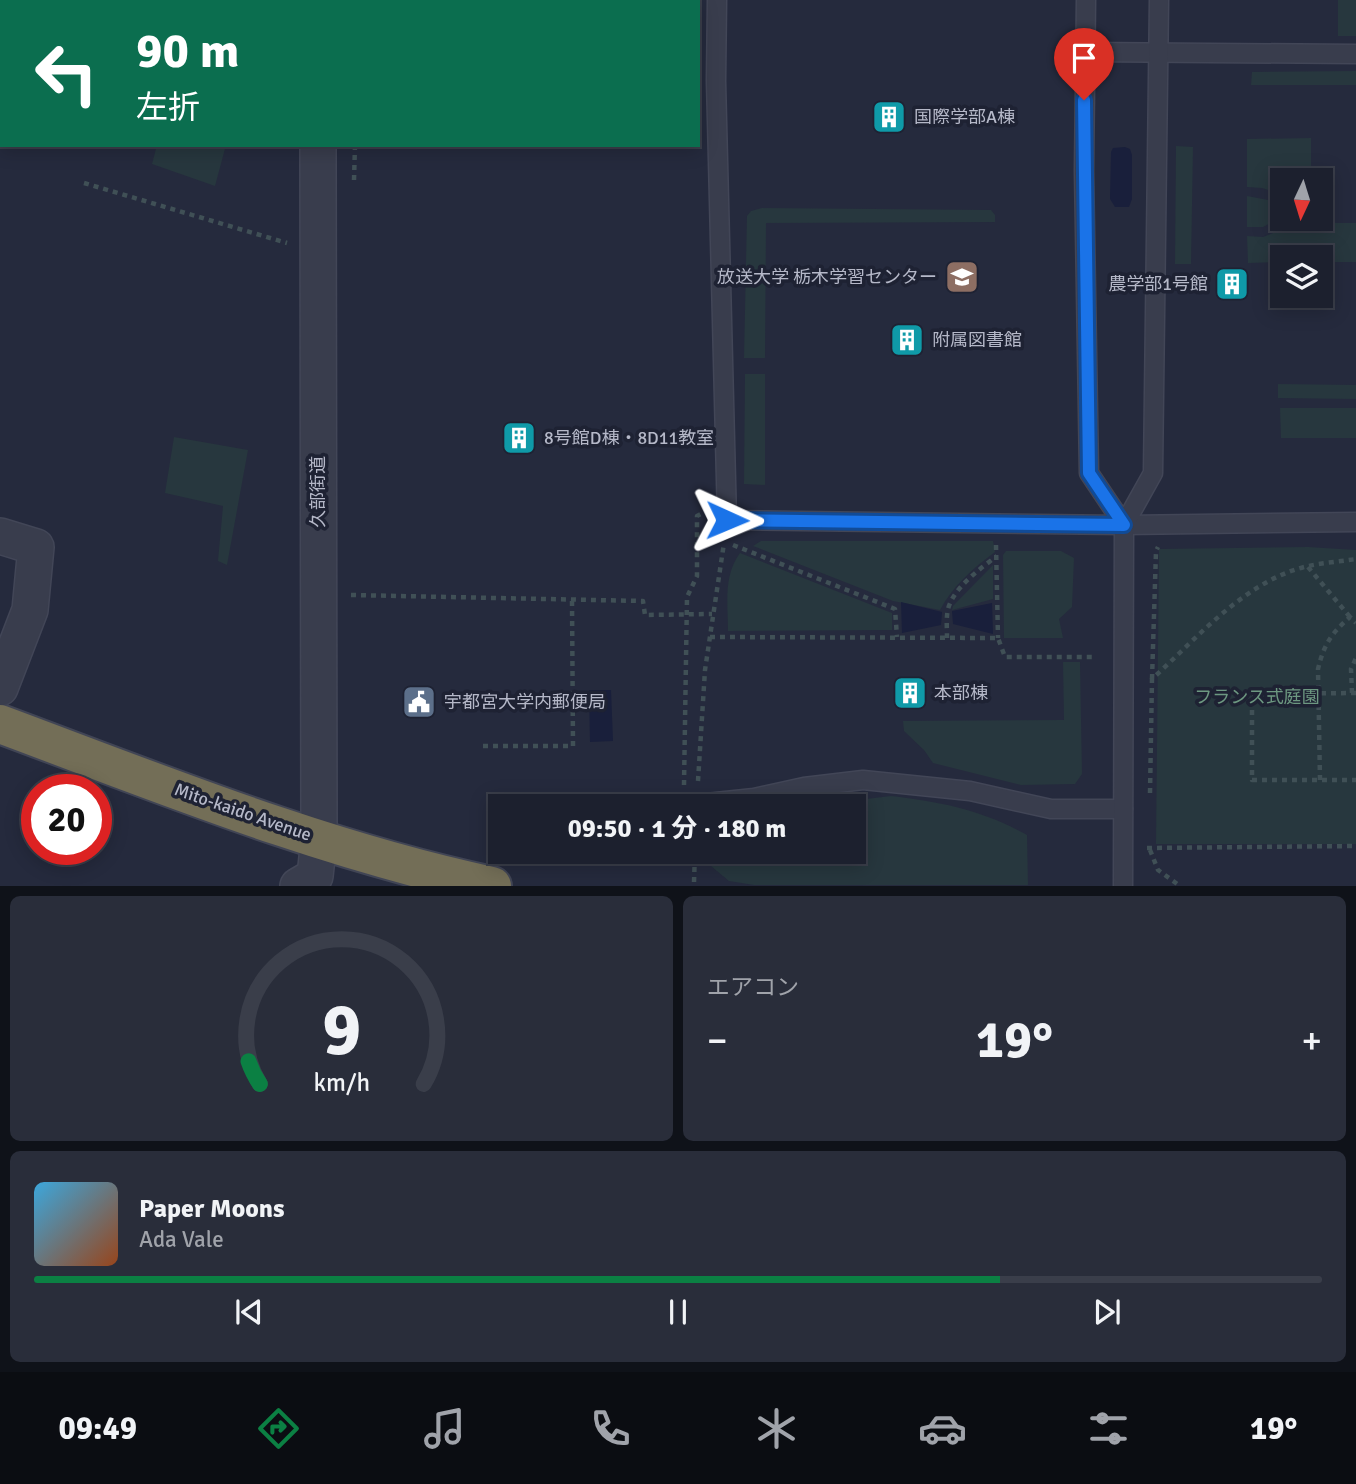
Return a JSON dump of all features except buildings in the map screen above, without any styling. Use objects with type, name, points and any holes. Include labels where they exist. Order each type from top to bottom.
[{"type":"highway","name":"Mito-kaido Avenue","points":[[0,724],[319,839],[492,886]]},
{"type":"street","name":"久部街道","points":[[298,886],[315,876],[319,839],[317,147]]},
{"type":"street","points":[[0,536],[36,547],[30,610],[0,688]]},
{"type":"lane","points":[[717,0],[716,81],[727,520],[1124,525],[1356,522]]},
{"type":"lane","points":[[1086,0],[1084,171],[1089,473],[1124,525]]},
{"type":"lane","points":[[1123,886],[1124,525],[1153,473],[1159,0]]},
{"type":"lane","points":[[1085,52],[1356,54]]},
{"type":"lane","points":[[772,794],[863,780],[970,791],[1051,809],[1124,809]]},
{"type":"path","points":[[354,184],[355,147]]},
{"type":"path","points":[[84,183],[318,252]]},
{"type":"path","points":[[690,794],[687,597],[697,576],[697,516],[726,501]]},
{"type":"path","points":[[691,794],[712,614],[727,520]]},
{"type":"path","points":[[724,542],[895,609],[897,637]]},
{"type":"path","points":[[996,544],[998,638],[1005,657],[1093,657]]},
{"type":"path","points":[[947,638],[948,610],[955,595],[996,555]]},
{"type":"path","points":[[1150,806],[1152,679],[1232,606],[1262,585],[1297,569],[1356,559]]},
{"type":"path","points":[[1308,567],[1356,623]]},
{"type":"path","points":[[351,582],[351,596],[643,601],[645,615],[712,614]]},
{"type":"path","points":[[482,746],[573,746],[572,600]]},
{"type":"path","points":[[1320,780],[1318,669],[1332,634],[1350,617]]},
{"type":"path","points":[[710,637],[998,638]]},
{"type":"path","points":[[1356,658],[1351,670],[1354,693],[1252,694],[1252,780],[1356,780]]},
{"type":"path","points":[[1123,848],[1356,846]]},
{"type":"path","points":[[1150,848],[1158,870],[1180,886]]},
{"type":"path","points":[[694,882],[695,864]]},
{"type":"green space","points":[[1338,0],[1356,0],[1356,36],[1338,36]]},
{"type":"green space","points":[[1356,71],[1356,85],[1251,85],[1252,72]]},
{"type":"green space","points":[[1311,138],[1311,168],[1270,168],[1270,191],[1247,187],[1247,139]]},
{"type":"green space","points":[[1176,146],[1193,147],[1191,264],[1175,264]]},
{"type":"green space","points":[[156,147],[225,147],[215,186],[152,164]]},
{"type":"green space","points":[[1247,196],[1270,200],[1270,223],[1263,227],[1247,227]]},
{"type":"green space","points":[[762,208],[991,210],[995,215],[995,222],[766,223],[765,358],[744,358],[747,216],[751,211]]},
{"type":"green space","points":[[1334,223],[1356,223],[1356,262],[1333,262],[1333,245],[1270,245],[1270,262],[1248,263],[1247,236],[1263,237],[1278,231],[1334,231]]},
{"type":"green space","points":[[745,374],[765,374],[765,485],[744,484]]},
{"type":"green space","points":[[1278,384],[1356,385],[1356,399],[1278,398]]},
{"type":"green space","points":[[1280,408],[1356,408],[1356,438],[1281,438]]},
{"type":"green space","points":[[174,437],[248,450],[227,565],[218,561],[223,506],[165,493]]},
{"type":"green space","points":[[761,541],[993,541],[995,552],[964,578],[940,610],[893,601],[753,546]]},
{"type":"green space","name":"フランス式庭園","points":[[1308,547],[1356,550],[1356,844],[1156,844],[1159,549]]},
{"type":"green space","points":[[1006,551],[1061,551],[1074,558],[1072,607],[1059,619],[1063,638],[1004,638],[1003,555]]},
{"type":"green space","points":[[740,553],[892,613],[892,630],[728,631],[729,581]]},
{"type":"green space","points":[[993,565],[993,599],[952,610],[953,606]]},
{"type":"green space","points":[[1063,662],[1080,662],[1082,774],[1075,784],[1021,785],[933,763],[904,731],[903,721],[1064,720]]},
{"type":"green space","points":[[891,796],[961,808],[994,819],[1027,835],[1028,885],[754,885],[729,881],[711,866],[866,864],[866,799]]},
{"type":"water","points":[[1113,148],[1130,149],[1132,155],[1132,199],[1129,207],[1115,207],[1110,199],[1111,152]]},
{"type":"water","points":[[901,602],[942,612],[941,625],[902,633]]},
{"type":"water","points":[[992,603],[993,634],[953,624],[952,611]]},
{"type":"water","points":[[589,690],[611,690],[613,741],[590,742]]},
{"type":"place","name":"国際学部A棟","points":[[889,117]]},
{"type":"place","name":"放送大学 栃木学習センター","points":[[962,277]]},
{"type":"place","name":"農学部1号館","points":[[1232,284]]},
{"type":"place","name":"附属図書館","points":[[907,340]]},
{"type":"place","name":"8号館D棟・8D11教室","points":[[519,438]]},
{"type":"place","name":"本部棟","points":[[910,693]]},
{"type":"place","name":"宇都宮大学内郵便局","points":[[419,702]]},
{"type":"route","points":[[727,520],[1124,525],[1089,473],[1084,100]]}]
